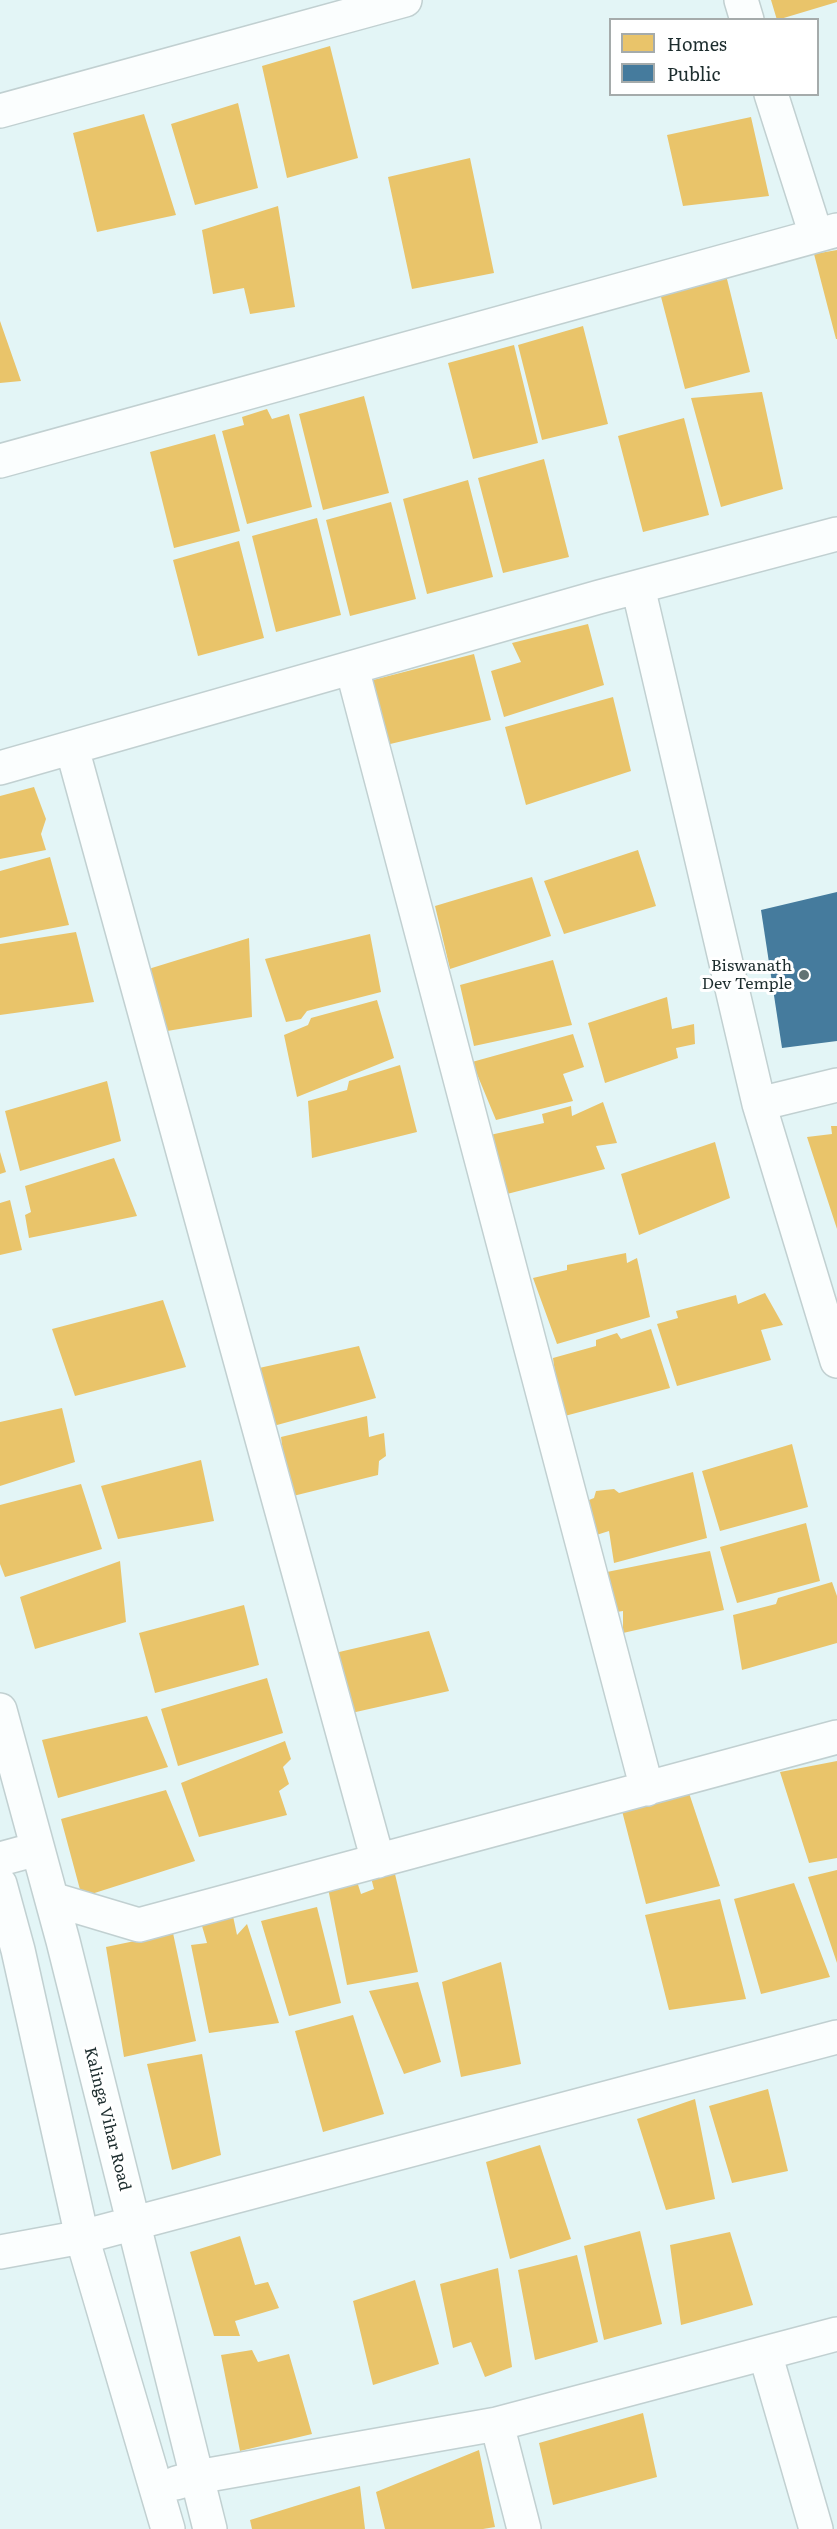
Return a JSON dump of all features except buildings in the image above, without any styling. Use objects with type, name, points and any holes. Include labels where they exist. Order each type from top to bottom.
[{"type":"street","points":[[0,111],[405,0]]},
{"type":"street","points":[[741,0],[746,18]]},
{"type":"street","points":[[0,461],[826,232],[772,96]]},
{"type":"street","points":[[2,760],[72,748],[638,587],[837,534]]},
{"type":"street","points":[[638,587],[759,1104],[837,1361]]},
{"type":"street","points":[[352,668],[646,1789]]},
{"type":"street","points":[[72,748],[378,1861]]},
{"type":"street","points":[[759,1104],[837,1085]]},
{"type":"street","name":"Kalinga Vihar Road","points":[[0,1710],[52,1899],[210,2529]]},
{"type":"street","points":[[52,1899],[140,1925],[837,1737]]},
{"type":"street","points":[[0,1859],[37,1849]]},
{"type":"street","points":[[1,1890],[18,1950],[82,2237],[157,2488],[160,2527]]},
{"type":"street","points":[[18,1950],[63,1943]]},
{"type":"street","points":[[0,2252],[82,2237],[837,2037]]},
{"type":"street","points":[[157,2488],[197,2477],[497,2424],[837,2334]]},
{"type":"street","points":[[765,2353],[816,2529]]},
{"type":"street","points":[[497,2424],[524,2529]]},
{"type":"place","name":"Biswanath Dev Temple","points":[[804,975]]}]
